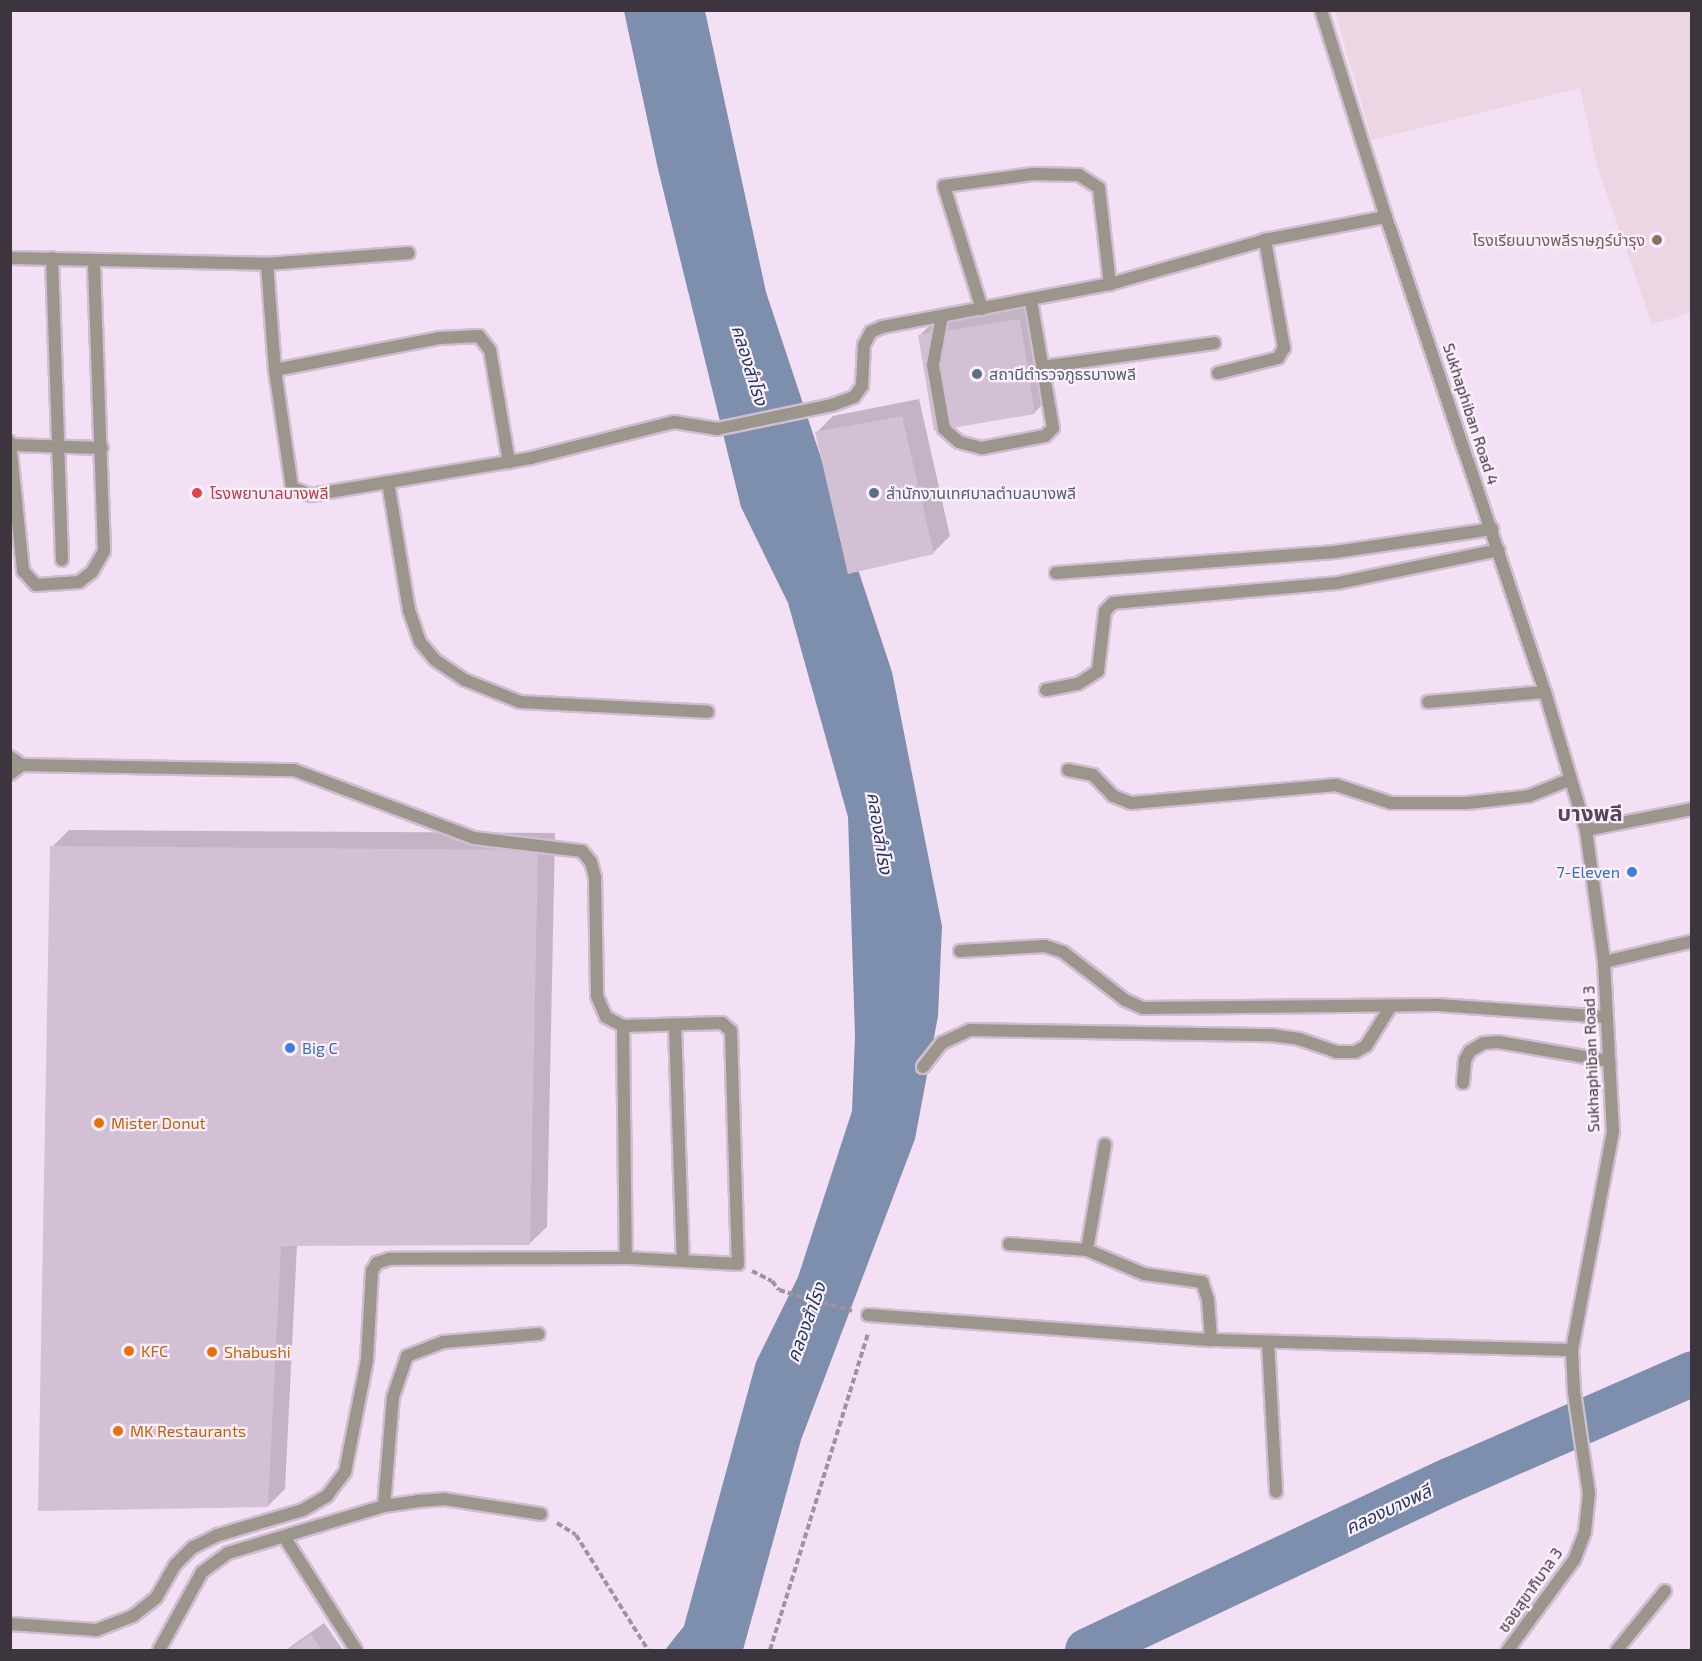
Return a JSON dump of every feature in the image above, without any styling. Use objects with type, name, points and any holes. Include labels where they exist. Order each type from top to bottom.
[{"type":"street","name":"Sukhaphiban Road 4","points":[[1321,10],[1386,217],[1545,692],[1586,830]]},
{"type":"street","points":[[982,309],[944,186],[1033,174],[1080,175],[1099,189],[1110,284]]},
{"type":"street","points":[[267,264],[275,370],[292,488],[312,495],[509,462],[674,422],[717,429],[832,405],[854,398],[862,386],[864,345],[871,332],[1110,284],[1265,240],[1386,217]]},
{"type":"street","points":[[1218,373],[1278,358],[1284,348],[1265,240]]},
{"type":"street","points":[[10,258],[267,264],[409,253]]},
{"type":"street","points":[[52,258],[62,560]]},
{"type":"street","points":[[94,261],[102,448],[104,551],[92,572],[79,582],[36,585],[22,571],[11,444],[102,448]]},
{"type":"street","points":[[942,316],[933,365],[934,389],[944,429],[959,442],[982,448],[1046,436],[1053,428],[1031,300]]},
{"type":"street","points":[[275,370],[440,338],[479,336],[490,350],[509,462]]},
{"type":"street","points":[[1042,367],[1214,343]]},
{"type":"street","points":[[388,482],[409,610],[420,642],[435,660],[465,680],[520,702],[708,712]]},
{"type":"street","points":[[1056,573],[1335,552],[1491,529]]},
{"type":"street","points":[[1046,690],[1078,684],[1098,670],[1105,611],[1113,603],[1338,583],[1499,550]]},
{"type":"street","points":[[1428,702],[1545,692]]},
{"type":"street","points":[[10,757],[22,765],[294,770],[474,838],[582,851],[591,862],[595,877],[597,996],[606,1017],[623,1026],[722,1023],[731,1031],[738,1264],[626,1258],[388,1259],[377,1263],[372,1271],[367,1360],[345,1472],[327,1496],[303,1510],[218,1535],[193,1547],[175,1565],[156,1598],[133,1616],[96,1630],[10,1624]]},
{"type":"street","points":[[10,774],[22,765]]},
{"type":"street","points":[[1068,770],[1093,775],[1113,796],[1131,803],[1336,785],[1391,803],[1467,803],[1529,796],[1571,779]]},
{"type":"street","points":[[1586,830],[1692,809]]},
{"type":"street","name":"Sukhaphiban Road 3","points":[[1574,1392],[1572,1350],[1613,1131],[1604,962],[1586,830]]},
{"type":"street","points":[[1604,962],[1690,942]]},
{"type":"street","points":[[960,951],[1045,946],[1063,952],[1125,1000],[1143,1008],[1438,1005],[1607,1017]]},
{"type":"street","points":[[923,1067],[942,1043],[970,1030],[1271,1035],[1299,1039],[1336,1052],[1355,1052],[1366,1046],[1391,1006]]},
{"type":"street","points":[[675,1025],[683,1260]]},
{"type":"street","points":[[623,1026],[626,1258]]},
{"type":"street","points":[[1463,1083],[1465,1060],[1470,1051],[1484,1043],[1498,1042],[1609,1061]]},
{"type":"street","points":[[1087,1250],[1105,1145]]},
{"type":"street","points":[[1009,1244],[1087,1250],[1144,1274],[1202,1282],[1208,1299],[1211,1340]]},
{"type":"street","points":[[867,1315],[1211,1340],[1572,1350]]},
{"type":"street","points":[[384,1506],[393,1397],[407,1356],[444,1342],[539,1334]]},
{"type":"street","points":[[1268,1342],[1276,1492]]},
{"type":"street","name":"ซอยสุขาภิบาล 3","points":[[1508,1650],[1574,1560],[1585,1532],[1589,1493],[1574,1392]]},
{"type":"street","points":[[159,1650],[211,1563],[228,1553],[285,1538],[384,1506],[444,1499],[541,1514]]},
{"type":"street","points":[[285,1538],[356,1650]]},
{"type":"street","points":[[1617,1650],[1665,1591]]},
{"type":"path","points":[[738,1264],[772,1281],[779,1290],[867,1315],[868,1340],[770,1650]]},
{"type":"path","points":[[541,1514],[576,1535],[648,1650]]},
{"type":"shaded area","name":"โรงเรียนบางพลีราษฎร์บำรุง","points":[[1335,11],[1691,11],[1691,313],[1652,324],[1597,166],[1580,88],[1372,140]]},
{"type":"water","name":"คลองสำโรง","points":[[624,11],[705,11],[766,292],[892,672],[942,926],[938,1016],[915,1139],[801,1440],[743,1650],[665,1650],[684,1626],[756,1362],[798,1277],[852,1111],[855,1036],[848,817],[788,603],[741,507],[658,169]]},
{"type":"building","name":"สถานีตำรวจภูธรบางพลี","points":[[1020,319],[1035,414],[934,431],[918,335]]},
{"type":"building","name":"สำนักงานเทศบาลตำบลบางพลี","points":[[902,416],[934,554],[848,574],[815,432]]},
{"type":"building","name":"Big C","points":[[50,846],[538,850],[530,1245],[281,1246],[268,1507],[38,1511]]},
{"type":"building","points":[[311,1634],[322,1650],[288,1650]]},
{"type":"waterway","name":"คลองบางพลี","points":[[1087,1650],[1451,1479],[1692,1373]]},
{"type":"place","name":"โรงเรียนบางพลีราษฎร์บำรุง","points":[[1657,240]]},
{"type":"place","name":"สถานีตำรวจภูธรบางพลี","points":[[977,374]]},
{"type":"place","name":"โรงพยาบาลบางพลี","points":[[197,493]]},
{"type":"place","name":"สำนักงานเทศบาลตำบลบางพลี","points":[[874,493]]},
{"type":"place","name":"7-Eleven","points":[[1632,872]]},
{"type":"place","name":"Big C","points":[[290,1048]]},
{"type":"place","name":"Mister Donut","points":[[99,1123]]},
{"type":"place","name":"KFC","points":[[129,1351]]},
{"type":"place","name":"Shabushi","points":[[212,1352]]},
{"type":"place","name":"MK Restaurants","points":[[118,1431]]},
{"type":"district","name":"บางพลี","points":[[1590,813]]}]
